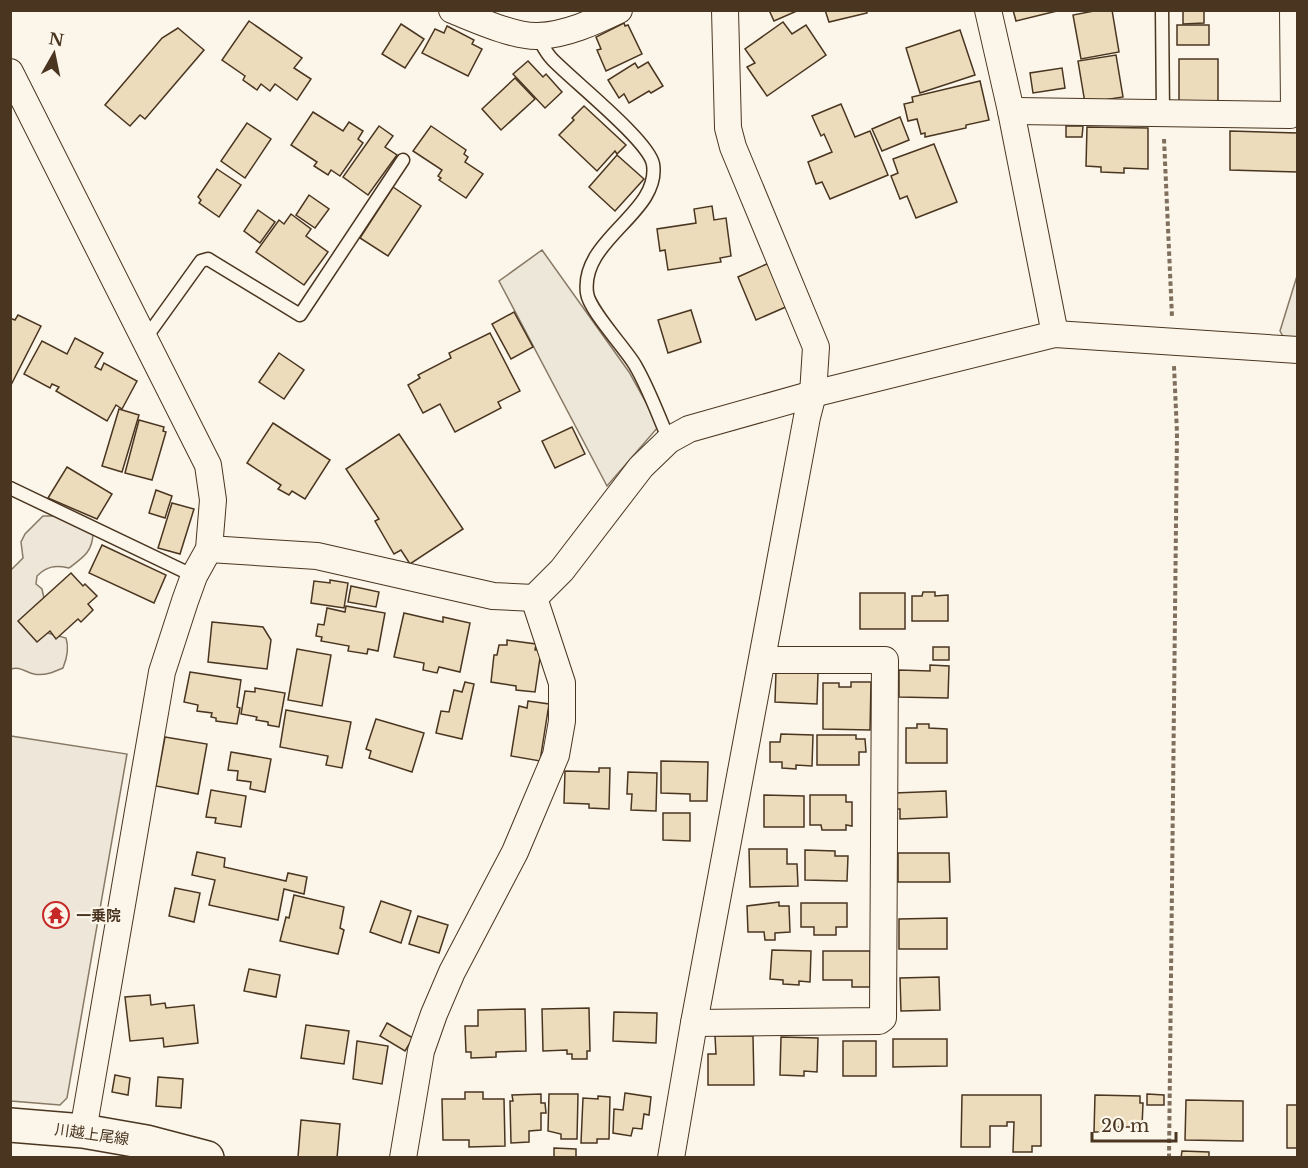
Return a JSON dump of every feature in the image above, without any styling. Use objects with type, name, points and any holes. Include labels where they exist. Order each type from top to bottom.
[{"type":"main road","name":"川越上尾線","points":[[10,1125],[82,1131],[146,1142],[207,1158]]},
{"type":"street","points":[[452,10],[507,31],[537,36],[584,26],[619,10]]},
{"type":"street","points":[[671,1158],[694,1023],[813,394],[816,347],[733,147],[728,128],[725,10]]},
{"type":"street","points":[[988,10],[1011,111],[1055,334]]},
{"type":"street","points":[[1011,111],[1290,115],[1294,108],[1293,10]]},
{"type":"street","points":[[10,72],[208,465],[213,500],[209,549],[194,576],[162,672],[82,1131]]},
{"type":"street","points":[[209,549],[318,556],[493,596],[534,598],[562,570],[641,468],[669,440],[689,429],[813,394],[1055,334],[1298,350]]},
{"type":"street","points":[[404,1158],[421,1051],[434,1014],[452,972],[516,852],[556,755],[562,721],[562,683],[534,598]]},
{"type":"street","points":[[694,1023],[879,1022],[883,1018],[885,660],[763,660]]},
{"type":"lane","points":[[1162,10],[1163,114]]},
{"type":"lane","points":[[537,36],[550,58],[637,139],[650,155],[653,176],[645,200],[601,247],[586,279],[587,297],[634,363],[669,440]]},
{"type":"lane","points":[[145,339],[201,261],[208,259],[300,315],[403,160]]},
{"type":"lane","points":[[10,488],[194,576]]},
{"type":"path","points":[[1163,114],[1177,444],[1169,1158]]},
{"type":"shaded area","points":[[542,250],[629,372],[659,426],[607,486],[499,281]]},
{"type":"shaded area","points":[[1297,276],[1297,339],[1284,338],[1280,331]]},
{"type":"shaded area","points":[[43,516],[56,516],[93,532],[93,539],[87,553],[69,568],[52,567],[37,576],[36,584],[42,589],[45,603],[40,631],[66,638],[67,649],[63,668],[38,674],[11,669],[11,570],[23,558],[21,542],[25,534]]},
{"type":"shaded area","name":"一乗院","points":[[11,736],[127,754],[67,1098],[60,1105],[11,1101]]},
{"type":"building","points":[[769,10],[799,10],[774,21]]},
{"type":"building","points":[[825,10],[866,10],[867,13],[829,22]]},
{"type":"building","points":[[1013,10],[1061,10],[1016,21]]},
{"type":"building","points":[[1112,10],[1119,52],[1081,59],[1073,15]]},
{"type":"building","points":[[1183,10],[1204,10],[1204,23],[1183,24]]},
{"type":"building","points":[[249,21],[302,58],[294,68],[311,79],[297,100],[275,84],[270,91],[261,84],[257,90],[243,80],[245,76],[222,60]]},
{"type":"building","points":[[783,22],[792,34],[806,25],[826,55],[767,96],[747,67],[755,63],[745,49]]},
{"type":"building","points":[[624,23],[625,26],[628,25],[642,54],[606,71],[597,50],[601,49],[596,37]]},
{"type":"building","points":[[401,24],[424,39],[405,68],[382,54]]},
{"type":"building","points":[[1177,25],[1209,25],[1209,45],[1177,45]]},
{"type":"building","points":[[447,26],[474,40],[472,44],[482,49],[468,76],[422,53],[435,29],[444,33]]},
{"type":"building","points":[[178,28],[204,50],[145,119],[140,115],[130,126],[105,105],[162,38]]},
{"type":"building","points":[[960,30],[975,75],[920,93],[906,48]]},
{"type":"building","points":[[1116,55],[1123,97],[1085,103],[1078,61]]},
{"type":"building","points":[[1179,59],[1218,59],[1218,109],[1179,109]]},
{"type":"building","points":[[528,61],[543,77],[546,74],[562,92],[545,108],[513,74]]},
{"type":"building","points":[[648,62],[663,86],[629,103],[624,94],[619,98],[608,80],[635,63],[638,68]]},
{"type":"building","points":[[1062,68],[1065,88],[1033,93],[1030,73]]},
{"type":"building","points":[[515,78],[535,99],[501,130],[482,109]]},
{"type":"building","points":[[980,81],[989,120],[966,125],[966,128],[925,137],[925,133],[921,134],[917,119],[908,121],[904,104],[913,102],[912,97]]},
{"type":"building","points":[[841,104],[855,137],[870,131],[888,175],[830,199],[822,182],[816,184],[808,162],[832,152],[824,134],[821,136],[812,116]]},
{"type":"building","points":[[584,106],[626,145],[617,154],[615,151],[597,171],[559,135]]},
{"type":"building","points":[[313,112],[343,131],[349,122],[363,131],[358,139],[363,143],[340,176],[331,170],[328,175],[314,166],[317,162],[291,145]]},
{"type":"building","points":[[900,117],[909,140],[882,151],[872,129]]},
{"type":"building","points":[[247,123],[271,139],[245,178],[221,161]]},
{"type":"building","points":[[379,126],[393,136],[385,147],[397,155],[368,195],[343,177]]},
{"type":"building","points":[[431,126],[466,150],[464,154],[468,157],[465,162],[483,174],[466,198],[439,180],[441,178],[438,176],[442,170],[413,151]]},
{"type":"building","points":[[1066,126],[1083,126],[1082,137],[1066,137]]},
{"type":"building","points":[[1087,127],[1148,128],[1148,169],[1124,168],[1124,173],[1101,172],[1101,167],[1086,166]]},
{"type":"building","points":[[1230,131],[1298,133],[1298,172],[1230,170]]},
{"type":"building","points":[[934,144],[957,202],[916,218],[907,196],[900,199],[891,176],[898,173],[893,159]]},
{"type":"building","points":[[617,155],[644,179],[615,211],[589,187]]},
{"type":"building","points":[[217,169],[241,185],[219,217],[199,203],[201,200],[198,197]]},
{"type":"building","points":[[393,187],[421,206],[388,256],[360,238]]},
{"type":"building","points":[[309,195],[329,209],[315,228],[296,215]]},
{"type":"building","points":[[712,206],[714,220],[726,218],[731,256],[720,258],[721,262],[668,270],[665,250],[660,251],[657,229],[696,223],[694,209]]},
{"type":"building","points":[[258,210],[275,222],[260,243],[244,231]]},
{"type":"building","points":[[291,214],[311,229],[306,236],[328,252],[304,285],[256,252],[279,220],[284,224]]},
{"type":"building","points":[[769,263],[788,306],[756,320],[738,277]]},
{"type":"building","points":[[691,310],[701,342],[668,353],[658,320]]},
{"type":"building","points":[[514,312],[533,347],[511,359],[492,324]]},
{"type":"building","points":[[18,315],[41,326],[10,387],[10,318],[15,320]]},
{"type":"building","points":[[490,333],[520,391],[498,402],[501,408],[455,432],[440,404],[423,413],[408,385],[420,378],[418,375],[451,358],[449,353]]},
{"type":"building","points":[[75,338],[103,353],[95,367],[101,370],[104,363],[137,381],[122,409],[116,405],[107,421],[56,391],[59,387],[52,384],[50,388],[24,374],[42,341],[67,354]]},
{"type":"building","points":[[279,353],[304,370],[284,399],[259,382]]},
{"type":"building","points":[[119,409],[139,415],[122,472],[102,466]]},
{"type":"building","points":[[139,420],[164,427],[163,431],[166,432],[152,480],[125,473]]},
{"type":"building","points":[[273,423],[330,460],[305,499],[292,491],[289,495],[278,489],[281,485],[247,463]]},
{"type":"building","points":[[572,427],[585,454],[555,468],[542,441]]},
{"type":"building","points":[[399,434],[463,529],[410,564],[401,550],[394,554],[375,521],[379,519],[346,469]]},
{"type":"building","points":[[67,467],[112,494],[97,519],[48,498]]},
{"type":"building","points":[[156,490],[172,496],[165,518],[149,513]]},
{"type":"building","points":[[172,503],[194,509],[180,554],[158,548]]},
{"type":"building","points":[[102,545],[166,575],[154,603],[89,573]]},
{"type":"building","points":[[71,573],[97,596],[88,604],[93,610],[81,622],[78,619],[56,639],[50,631],[37,642],[18,621]]},
{"type":"building","points":[[330,580],[348,583],[344,608],[311,603],[314,581],[330,583]]},
{"type":"building","points":[[351,586],[379,592],[376,607],[348,602]]},
{"type":"building","points":[[923,592],[935,592],[935,596],[948,595],[948,621],[912,621],[912,596],[922,596]]},
{"type":"building","points":[[860,593],[905,593],[905,629],[860,629]]},
{"type":"building","points":[[346,606],[385,613],[378,651],[368,649],[367,654],[348,651],[349,646],[321,641],[322,637],[316,636],[318,624],[324,625],[327,608],[345,612]]},
{"type":"building","points":[[404,613],[443,622],[443,617],[470,623],[460,672],[439,667],[437,673],[423,670],[424,663],[394,657]]},
{"type":"building","points":[[212,622],[263,627],[271,640],[267,669],[208,662]]},
{"type":"building","points":[[507,640],[536,644],[535,650],[541,651],[535,692],[516,690],[516,686],[491,682],[494,655],[497,655],[499,645],[507,645]]},
{"type":"building","points":[[933,647],[949,647],[949,660],[933,660]]},
{"type":"building","points":[[297,649],[331,655],[322,706],[288,700]]},
{"type":"building","points":[[930,665],[949,666],[948,698],[899,697],[899,670],[930,671]]},
{"type":"building","points":[[776,671],[818,672],[817,704],[775,702]]},
{"type":"building","points":[[190,672],[241,680],[237,724],[216,721],[216,718],[211,717],[212,713],[197,711],[198,705],[184,702]]},
{"type":"building","points":[[465,682],[474,684],[462,739],[436,733],[441,711],[449,712],[454,690],[462,692]]},
{"type":"building","points":[[851,682],[871,682],[870,730],[823,729],[823,683],[839,683],[839,687],[851,687]]},
{"type":"building","points":[[255,688],[285,693],[279,727],[256,720],[257,717],[241,714],[245,691],[255,692]]},
{"type":"building","points":[[528,701],[549,704],[540,761],[511,756],[519,706],[527,708]]},
{"type":"building","points":[[286,710],[351,722],[342,768],[326,765],[328,756],[280,747]]},
{"type":"building","points":[[376,719],[424,733],[412,772],[369,758],[371,751],[366,749]]},
{"type":"building","points":[[917,724],[929,724],[929,728],[947,729],[947,763],[906,763],[906,728],[917,728]]},
{"type":"building","points":[[781,734],[813,735],[812,766],[796,765],[796,769],[782,768],[782,762],[770,762],[770,742],[780,742]]},
{"type":"building","points":[[817,735],[856,735],[856,739],[865,739],[866,752],[859,752],[859,765],[817,765]]},
{"type":"building","points":[[165,737],[207,744],[198,794],[156,786]]},
{"type":"building","points":[[231,752],[271,759],[265,792],[250,789],[251,782],[237,780],[238,771],[228,770]]},
{"type":"building","points":[[661,761],[708,762],[707,801],[690,801],[690,794],[661,793]]},
{"type":"building","points":[[599,768],[610,768],[609,809],[589,808],[589,804],[564,803],[565,771],[599,772]]},
{"type":"building","points":[[628,772],[657,773],[656,811],[631,810],[632,794],[627,794]]},
{"type":"building","points":[[211,790],[246,796],[241,827],[215,823],[216,818],[206,817]]},
{"type":"building","points":[[946,791],[947,817],[900,819],[900,809],[895,809],[894,793]]},
{"type":"building","points":[[764,795],[804,796],[804,827],[764,827]]},
{"type":"building","points":[[810,795],[846,795],[846,802],[852,802],[852,826],[846,825],[846,830],[822,830],[821,825],[810,825]]},
{"type":"building","points":[[663,813],[690,813],[690,841],[663,840]]},
{"type":"building","points":[[749,849],[787,849],[787,864],[797,864],[798,886],[750,887]]},
{"type":"building","points":[[805,850],[835,851],[835,856],[848,856],[847,881],[805,880]]},
{"type":"building","points":[[197,852],[225,858],[224,867],[286,881],[288,873],[307,877],[304,894],[284,889],[278,920],[209,905],[215,880],[192,875]]},
{"type":"building","points":[[898,853],[949,853],[950,882],[898,882]]},
{"type":"building","points":[[175,888],[200,893],[194,922],[169,916]]},
{"type":"building","points":[[294,895],[344,907],[340,928],[344,930],[338,954],[280,941],[286,917],[289,918]]},
{"type":"building","points":[[381,901],[411,911],[401,943],[370,932]]},
{"type":"building","points":[[779,902],[779,906],[789,906],[790,932],[775,933],[775,940],[765,940],[764,932],[748,932],[747,906]]},
{"type":"building","points":[[801,903],[847,903],[847,927],[836,927],[836,935],[814,935],[814,927],[801,927]]},
{"type":"building","points":[[418,916],[448,925],[439,953],[409,944]]},
{"type":"building","points":[[947,918],[947,949],[899,949],[899,919]]},
{"type":"building","points":[[772,950],[811,951],[810,982],[799,981],[799,985],[783,984],[783,980],[770,979]]},
{"type":"building","points":[[823,951],[870,951],[870,987],[852,987],[852,980],[823,980]]},
{"type":"building","points":[[249,969],[280,975],[276,997],[244,991]]},
{"type":"building","points":[[939,977],[940,1010],[901,1011],[900,978]]},
{"type":"building","points":[[150,995],[151,1005],[165,1003],[166,1008],[194,1005],[198,1043],[164,1047],[163,1038],[130,1041],[125,997]]},
{"type":"building","points":[[589,1008],[590,1051],[587,1051],[587,1059],[572,1059],[572,1054],[567,1054],[567,1050],[543,1051],[542,1009]]},
{"type":"building","points":[[525,1009],[526,1051],[496,1052],[496,1057],[471,1058],[471,1052],[466,1052],[465,1026],[478,1026],[478,1010]]},
{"type":"building","points":[[614,1012],[657,1013],[656,1043],[613,1041]]},
{"type":"building","points":[[387,1023],[413,1038],[405,1051],[380,1036]]},
{"type":"building","points":[[306,1025],[349,1031],[344,1064],[301,1058]]},
{"type":"building","points":[[715,1036],[753,1036],[754,1085],[708,1085],[708,1054],[716,1054]]},
{"type":"building","points":[[781,1037],[818,1038],[817,1072],[804,1071],[804,1076],[780,1075]]},
{"type":"building","points":[[893,1039],[947,1039],[947,1066],[893,1067]]},
{"type":"building","points":[[357,1041],[388,1046],[382,1084],[353,1079]]},
{"type":"building","points":[[843,1041],[876,1041],[876,1076],[843,1076]]},
{"type":"building","points":[[115,1075],[130,1078],[128,1095],[112,1092]]},
{"type":"building","points":[[158,1077],[183,1079],[181,1108],[156,1106]]},
{"type":"building","points":[[465,1092],[483,1092],[483,1099],[504,1099],[505,1146],[469,1147],[469,1140],[443,1140],[442,1099],[465,1099]]},
{"type":"building","points":[[625,1093],[651,1097],[649,1115],[644,1114],[642,1129],[633,1128],[631,1136],[613,1133],[614,1109],[623,1110]]},
{"type":"building","points":[[541,1094],[541,1103],[545,1103],[546,1113],[541,1113],[541,1130],[529,1131],[529,1142],[511,1143],[510,1101],[513,1101],[512,1095]]},
{"type":"building","points":[[549,1094],[578,1094],[577,1139],[561,1139],[561,1134],[548,1131]]},
{"type":"building","points":[[1147,1094],[1164,1095],[1164,1105],[1147,1105]]},
{"type":"building","points":[[962,1095],[1041,1095],[1041,1146],[1032,1146],[1032,1152],[1013,1152],[1014,1122],[1007,1122],[1007,1126],[990,1126],[990,1147],[961,1147]]},
{"type":"building","points":[[1095,1095],[1140,1096],[1140,1103],[1143,1103],[1142,1127],[1106,1127],[1105,1132],[1094,1132]]},
{"type":"building","points":[[598,1096],[610,1097],[609,1139],[597,1139],[597,1143],[581,1143],[583,1098],[598,1099]]},
{"type":"building","points":[[1186,1100],[1243,1101],[1243,1141],[1185,1140]]},
{"type":"building","points":[[1287,1105],[1298,1105],[1298,1148],[1287,1148]]},
{"type":"building","points":[[301,1120],[340,1124],[337,1158],[298,1157]]},
{"type":"building","points":[[554,1148],[576,1149],[576,1157],[581,1158],[554,1158]]},
{"type":"building","points":[[1182,1151],[1209,1152],[1209,1158],[1181,1158]]},
{"type":"place","name":"一乗院","points":[[56,915]]}]
